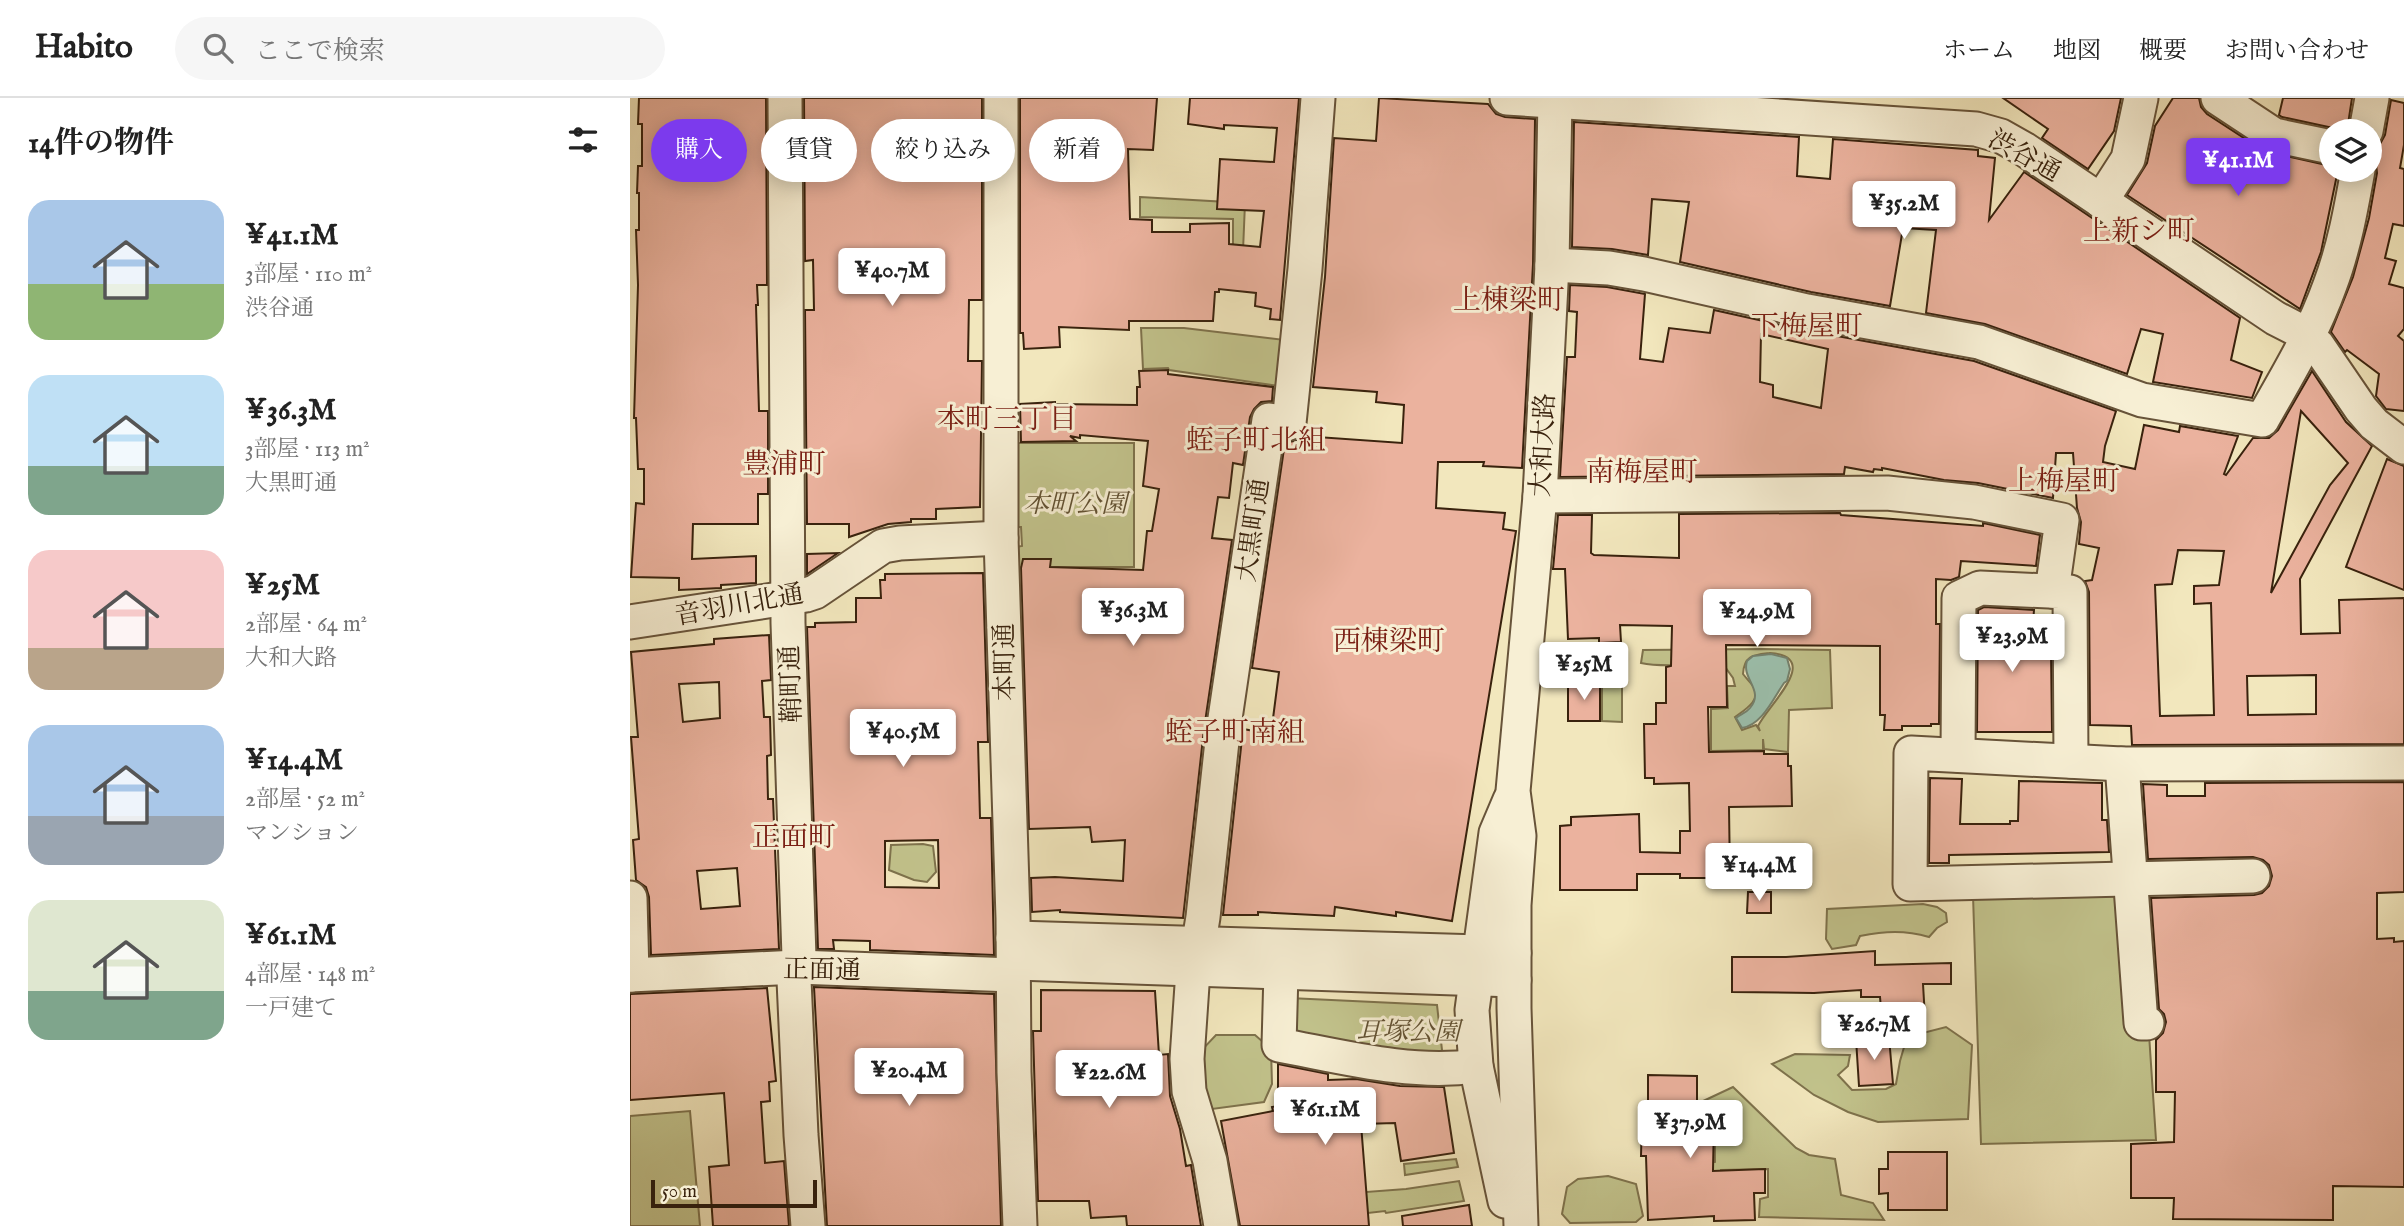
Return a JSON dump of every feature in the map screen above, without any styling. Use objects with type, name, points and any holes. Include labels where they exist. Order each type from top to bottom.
[{"type":"street","name":"鞘町通","points":[[785,98],[787,598],[799,957],[795,993],[808,1226]]},
{"type":"street","name":"本町通","points":[[1001,98],[1001,538],[1020,1226]]},
{"type":"street","name":"大黒町通","points":[[1197,956],[1223,732],[1269,420],[1289,423],[1305,269],[1318,98]]},
{"type":"street","name":"渋谷通","points":[[1507,98],[1982,130],[2013,142],[2307,337],[2322,350],[2361,409],[2382,431],[2404,447]]},
{"type":"street","points":[[2101,201],[2128,159],[2141,98]]},
{"type":"street","points":[[2218,98],[2274,135],[2319,144]]},
{"type":"street","points":[[2368,119],[2372,98]]},
{"type":"street","name":"大和大路","points":[[1513,792],[1540,501],[1552,265],[1555,100]]},
{"type":"street","points":[[1552,265],[1609,268],[1644,274],[1807,311],[1979,342],[2142,400],[2262,420],[2302,349],[2330,286],[2343,246],[2356,182]]},
{"type":"street","points":[[1540,501],[1877,492],[1974,502],[2062,520],[2052,591]]},
{"type":"street","name":"音羽川北通","points":[[630,622],[815,592],[883,546],[1001,538]]},
{"type":"street","points":[[1958,755],[1959,598],[1980,588],[2052,591],[2070,592],[2071,761]]},
{"type":"street","points":[[2253,876],[1910,884],[1910,753],[2122,764],[2404,763]]},
{"type":"street","points":[[2122,764],[2141,1023],[2147,1023]]},
{"type":"street","points":[[1510,1226],[1475,1066],[1472,1010],[1496,833],[1513,792]]},
{"type":"street","points":[[1513,792],[1518,836],[1514,967],[1521,1226]]},
{"type":"street","points":[[630,898],[631,975]]},
{"type":"street","name":"正面通","points":[[631,975],[1013,959],[1197,956]]},
{"type":"street","points":[[1197,956],[1514,967]]},
{"type":"street","points":[[1197,956],[1281,972],[1478,966]]},
{"type":"street","points":[[1197,956],[1187,1059],[1189,1091],[1210,1161],[1221,1226]]},
{"type":"street","points":[[1281,972],[1279,1045],[1410,1068],[1451,1069],[1475,1066]]},
{"type":"green space","points":[[1140,197],[1245,203],[1243,251],[1233,251],[1233,219],[1140,217]]},
{"type":"green space","points":[[1141,328],[1184,328],[1285,340],[1279,386],[1168,368],[1143,369]]},
{"type":"green space","name":"本町公園","points":[[1012,443],[1134,443],[1134,567],[1018,567],[1016,547],[1022,546],[1021,527],[1015,527]]},
{"type":"green space","points":[[1562,649],[1622,649],[1622,722],[1602,721],[1602,678],[1562,678]]},
{"type":"green space","points":[[1643,650],[1830,650],[1832,708],[1789,710],[1788,752],[1764,749],[1763,739],[1763,750],[1711,751],[1711,709],[1728,708],[1727,686],[1735,686],[1733,678],[1725,667],[1641,663]],"holes":[[[1759,654],[1785,656],[1792,663],[1788,683],[1758,726],[1760,731],[1756,725],[1742,730],[1735,717],[1751,704],[1756,696],[1753,686],[1743,674],[1745,663]]]},
{"type":"green space","points":[[891,845],[933,846],[936,872],[927,882],[889,870]]},
{"type":"green space","points":[[2122,892],[2149,1034],[2156,1140],[1981,1144],[1973,895]]},
{"type":"green space","points":[[1923,904],[1937,907],[1946,913],[1947,922],[1929,937],[1903,932],[1878,933],[1860,936],[1856,945],[1832,949],[1826,939],[1827,909]]},
{"type":"green space","name":"耳塚公園","points":[[1289,998],[1437,1005],[1443,1059],[1291,1038]]},
{"type":"green space","points":[[1946,1027],[1972,1045],[1968,1119],[1878,1122],[1848,1112],[1814,1095],[1772,1064],[1795,1054],[1850,1055],[1848,1066],[1838,1075],[1852,1090],[1886,1089],[1896,1084],[1907,1037]]},
{"type":"green space","points":[[1216,1035],[1255,1035],[1271,1049],[1272,1084],[1264,1102],[1212,1109],[1200,1088],[1197,1055]]},
{"type":"green space","points":[[1733,1087],[1796,1148],[1809,1155],[1835,1159],[1841,1195],[1873,1203],[1884,1220],[1759,1217],[1760,1199],[1768,1197],[1768,1169],[1721,1170],[1720,1176],[1691,1166],[1715,1162],[1715,1118],[1699,1118],[1699,1103]]},
{"type":"green space","points":[[690,1111],[700,1226],[630,1226],[630,1116]]},
{"type":"green space","points":[[1456,1159],[1458,1167],[1405,1175],[1404,1164]]},
{"type":"green space","points":[[1608,1176],[1636,1184],[1643,1216],[1636,1222],[1570,1223],[1562,1214],[1567,1187],[1578,1179]]},
{"type":"green space","points":[[1459,1181],[1464,1201],[1386,1213],[1368,1213],[1352,1193],[1406,1189]]},
{"type":"shaded area","points":[[1771,654],[1787,658],[1790,669],[1787,681],[1761,717],[1742,728],[1736,718],[1750,708],[1755,696],[1747,673],[1747,661],[1753,656]]},
{"type":"building","points":[[639,98],[766,98],[766,119],[761,119],[761,182],[766,182],[767,285],[757,285],[756,305],[759,411],[768,411],[768,494],[758,494],[758,524],[693,524],[692,559],[756,556],[756,583],[679,590],[679,578],[631,577],[636,503],[644,504],[644,469],[638,469],[634,418],[638,285],[636,230],[639,230],[637,193],[638,166],[642,166],[642,124],[638,124]]},
{"type":"building","points":[[804,98],[982,98],[982,119],[871,119],[871,182],[982,182],[982,300],[969,300],[968,361],[982,361],[980,507],[936,509],[936,519],[911,519],[911,522],[888,524],[849,537],[849,524],[807,524],[805,310],[814,310],[813,260],[805,261],[805,182],[857,182],[857,119],[804,119]]},
{"type":"building","points":[[1020,98],[1157,98],[1153,150],[1128,149],[1130,219],[1152,220],[1152,232],[1190,232],[1190,224],[1229,223],[1229,244],[1260,247],[1264,211],[1217,209],[1220,159],[1274,162],[1277,128],[1224,125],[1224,129],[1188,124],[1190,98],[1299,98],[1280,320],[1270,319],[1271,309],[1255,306],[1256,293],[1219,289],[1219,292],[1215,292],[1213,321],[1129,321],[1129,330],[1059,327],[1060,347],[1024,349],[1023,333],[1020,333]]},
{"type":"building","points":[[1379,98],[1488,104],[1496,114],[1505,117],[1535,119],[1533,264],[1522,468],[1483,466],[1484,462],[1438,462],[1436,508],[1505,513],[1503,529],[1516,531],[1452,921],[1396,912],[1396,916],[1335,907],[1334,916],[1258,912],[1258,915],[1223,915],[1243,729],[1271,734],[1279,672],[1252,668],[1285,442],[1296,441],[1303,436],[1402,443],[1404,405],[1376,402],[1377,392],[1313,387],[1325,277],[1334,138],[1376,141]]},
{"type":"building","points":[[2003,98],[2121,98],[2114,131],[2088,169],[2042,138],[2048,129]]},
{"type":"building","points":[[2173,98],[2199,98],[2201,107],[2207,114],[2264,151],[2319,163],[2319,182],[2336,182],[2321,252],[2300,309],[2127,195],[2147,163],[2155,126]]},
{"type":"building","points":[[2283,98],[2352,98],[2349,119],[2319,119],[2319,125],[2279,115]]},
{"type":"building","points":[[2391,100],[2404,103],[2404,145],[2400,168],[2404,169],[2404,226],[2393,224],[2385,258],[2396,261],[2389,284],[2404,288],[2404,329],[2398,336],[2404,341],[2404,411],[2386,409],[2376,396],[2379,374],[2347,350],[2345,352],[2331,332],[2353,277],[2375,182],[2382,182],[2382,140]]},
{"type":"building","points":[[1574,122],[1799,137],[1797,176],[1830,179],[1833,139],[1978,150],[1978,156],[1995,158],[1989,220],[2024,172],[2240,318],[2231,360],[2262,372],[2252,398],[2153,382],[2163,334],[2141,329],[2127,374],[1985,324],[1926,313],[1936,230],[1903,228],[1890,306],[1811,292],[1680,262],[1689,202],[1652,199],[1648,255],[1612,249],[1572,247]]},
{"type":"building","points":[[1570,285],[1607,287],[1645,294],[1640,359],[1663,362],[1669,328],[1710,333],[1714,310],[1804,330],[1974,361],[2116,411],[2103,462],[2135,469],[2144,425],[2179,432],[2180,426],[2238,436],[2224,474],[2226,475],[2253,438],[2269,438],[2278,430],[2312,371],[2346,422],[2372,446],[2300,579],[2301,634],[2340,633],[2339,600],[2404,598],[2404,744],[2132,745],[2131,726],[2090,725],[2089,592],[2085,581],[2092,580],[2099,548],[2079,544],[2081,522],[2077,508],[2073,453],[2056,453],[2053,498],[1882,468],[1874,469],[1873,472],[1845,467],[1844,474],[1560,477],[1567,357],[1575,357],[1577,312],[1569,311]],"holes":[[[1761,334],[1828,349],[1821,408],[1773,397],[1773,385],[1760,382]],[[2301,411],[2348,463],[2330,485],[2271,593]],[[2178,550],[2224,551],[2219,585],[2194,586],[2194,604],[2211,603],[2214,715],[2160,716],[2155,585],[2172,584]],[[2316,675],[2316,714],[2248,715],[2247,676]]]},
{"type":"building","points":[[1168,370],[1168,374],[1273,387],[1272,401],[1261,402],[1250,417],[1243,465],[1233,463],[1229,498],[1218,497],[1212,538],[1232,540],[1204,729],[1183,918],[1060,910],[1032,912],[1031,878],[1123,881],[1125,840],[1092,842],[1090,827],[1029,829],[1021,568],[1023,559],[1051,559],[1050,567],[1143,570],[1147,531],[1152,531],[1159,489],[1143,486],[1148,441],[1080,435],[1080,438],[1070,436],[1076,441],[1021,442],[1020,404],[1055,402],[1137,405],[1139,371]]},
{"type":"building","points":[[2387,459],[2404,466],[2404,590],[2346,567]]},
{"type":"building","points":[[1840,513],[1983,526],[1983,523],[2040,535],[2036,566],[1961,561],[1959,577],[1951,580],[1936,579],[1936,624],[1940,624],[1939,724],[1884,730],[1885,715],[1880,715],[1880,646],[1726,645],[1727,707],[1708,707],[1709,752],[1764,751],[1764,754],[1788,754],[1792,806],[1729,807],[1730,878],[1680,878],[1680,874],[1637,874],[1637,890],[1560,890],[1560,826],[1571,825],[1571,817],[1639,814],[1640,852],[1680,853],[1680,831],[1690,831],[1689,783],[1654,784],[1654,778],[1645,778],[1644,724],[1656,724],[1656,703],[1666,703],[1666,667],[1671,666],[1672,626],[1620,625],[1621,642],[1599,643],[1599,638],[1568,639],[1565,569],[1553,569],[1558,515],[1592,515],[1591,553],[1594,555],[1679,558],[1679,514]]},
{"type":"building","points":[[838,553],[807,574],[807,554]]},
{"type":"building","points":[[983,573],[988,742],[978,742],[980,818],[991,818],[994,955],[870,950],[870,941],[833,940],[834,949],[818,949],[807,627],[815,627],[815,623],[856,622],[856,598],[881,598],[880,580],[885,580],[885,574]],"holes":[[[938,840],[939,888],[885,887],[885,841]]]},
{"type":"building","points":[[1984,607],[2034,610],[2031,650],[2051,651],[2052,732],[1977,732],[1978,610]]},
{"type":"building","points":[[769,635],[771,680],[762,681],[764,717],[770,717],[768,799],[773,799],[779,949],[651,955],[649,897],[646,887],[636,880],[633,840],[639,839],[631,737],[638,737],[631,652],[714,644],[714,639]],"holes":[[[719,682],[720,718],[683,722],[679,684]],[[737,868],[740,906],[701,909],[697,871]]]},
{"type":"building","points":[[1568,682],[1600,682],[1600,721],[1568,721]]},
{"type":"building","points":[[1930,778],[1962,779],[1960,824],[2010,824],[2010,821],[2018,821],[2019,781],[2102,783],[2102,820],[2107,820],[2109,852],[1949,855],[1949,863],[1929,863]]},
{"type":"building","points":[[2404,782],[2404,892],[2377,893],[2377,939],[2394,938],[2394,942],[2404,941],[2404,1187],[2333,1186],[2333,1220],[2173,1219],[2174,1198],[2131,1198],[2131,1144],[2174,1142],[2175,1092],[2156,1092],[2156,1040],[2163,1033],[2166,1022],[2159,1009],[2151,898],[2254,895],[2262,893],[2269,886],[2272,876],[2269,865],[2253,857],[2148,859],[2143,784],[2167,785],[2167,796],[2205,796],[2205,783]]},
{"type":"building","points":[[1748,892],[1771,892],[1771,913],[1747,913]]},
{"type":"building","points":[[1875,951],[1875,965],[1951,963],[1951,984],[1923,984],[1925,1018],[1882,1021],[1880,997],[1861,997],[1861,990],[1814,993],[1732,992],[1732,957],[1786,957]]},
{"type":"building","points":[[814,987],[994,994],[1001,1226],[827,1226]]},
{"type":"building","points":[[767,988],[776,1081],[769,1082],[770,1101],[761,1102],[765,1163],[784,1161],[789,1226],[713,1226],[709,1167],[729,1165],[724,1093],[630,1100],[630,994]]},
{"type":"building","points":[[1041,990],[1155,991],[1159,1055],[1168,1054],[1170,1096],[1180,1129],[1186,1166],[1191,1165],[1201,1226],[1127,1226],[1126,1216],[1091,1218],[1089,1201],[1038,1201],[1033,1031],[1041,1031]]},
{"type":"building","points":[[1889,1037],[1893,1084],[1859,1086],[1856,1039]]},
{"type":"building","points":[[1278,1064],[1328,1074],[1328,1080],[1356,1079],[1400,1086],[1444,1087],[1454,1153],[1401,1161],[1395,1123],[1361,1124],[1369,1226],[1240,1226],[1221,1121],[1273,1111],[1272,1107],[1278,1106]]},
{"type":"building","points":[[1648,1075],[1697,1076],[1697,1119],[1714,1119],[1713,1171],[1765,1169],[1765,1193],[1754,1193],[1755,1220],[1714,1221],[1714,1216],[1648,1220],[1646,1156],[1641,1156],[1642,1119],[1648,1119]]},
{"type":"building","points":[[1888,1152],[1947,1152],[1947,1210],[1888,1210],[1888,1193],[1879,1194],[1879,1169],[1888,1169]]},
{"type":"building","points":[[1469,1205],[1472,1226],[1403,1226],[1402,1216]]},
{"type":"district","name":"上新シ町","points":[[2139,230]]},
{"type":"district","name":"上棟梁町","points":[[1509,299]]},
{"type":"district","name":"下梅屋町","points":[[1807,325]]},
{"type":"district","name":"本町三丁目","points":[[1007,418]]},
{"type":"district","name":"蛭子町北組","points":[[1256,439]]},
{"type":"district","name":"豊浦町","points":[[784,463]]},
{"type":"district","name":"南梅屋町","points":[[1642,471]]},
{"type":"district","name":"上梅屋町","points":[[2064,480]]},
{"type":"district","name":"西棟梁町","points":[[1389,640]]},
{"type":"district","name":"蛭子町南組","points":[[1235,731]]},
{"type":"district","name":"正面町","points":[[794,836]]}]
